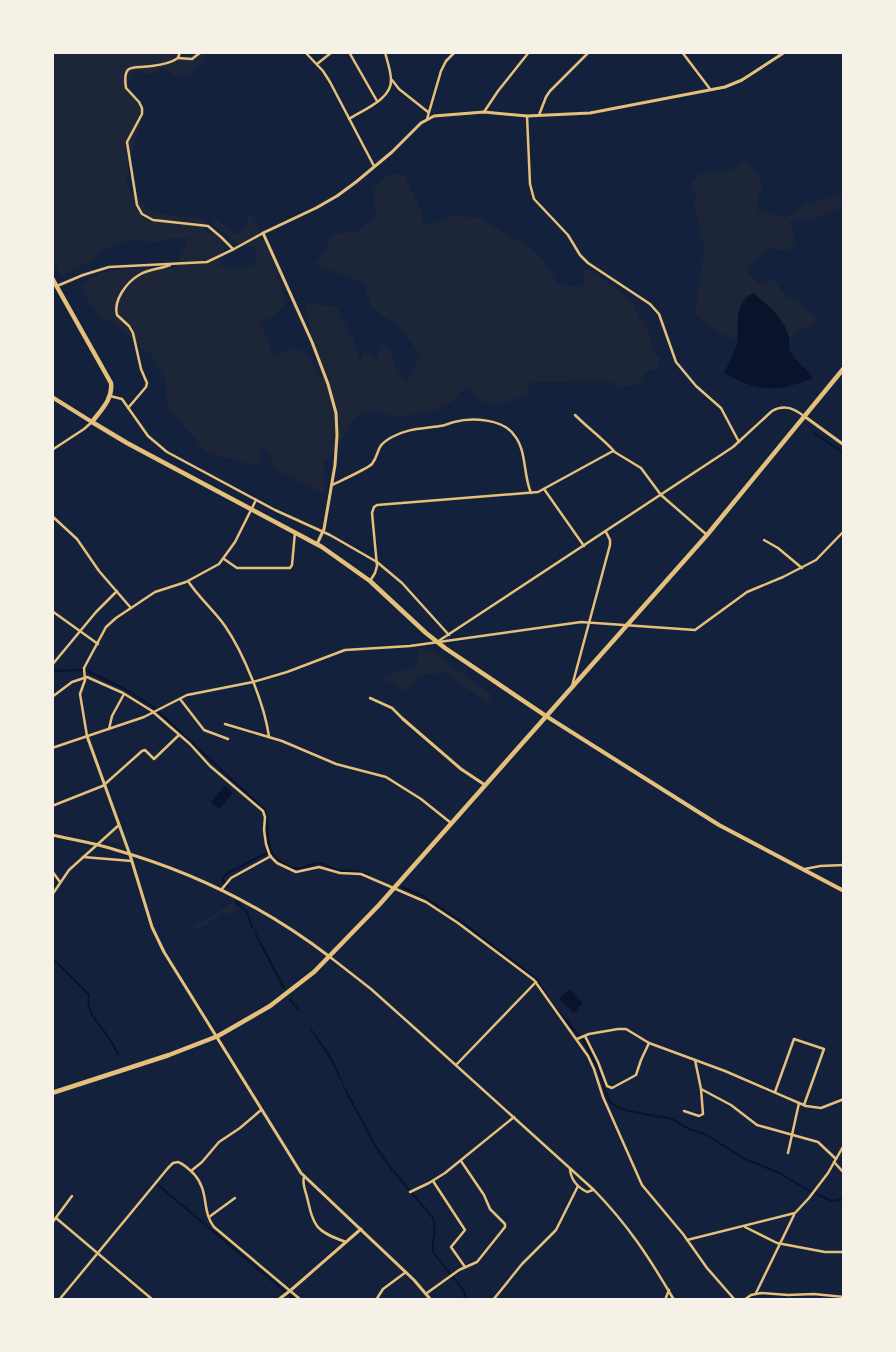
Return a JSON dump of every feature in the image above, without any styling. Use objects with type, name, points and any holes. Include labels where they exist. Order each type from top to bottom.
[{"type":"main road","points":[[52,278],[109,379],[110,396],[92,422]]},
{"type":"main road","points":[[52,1094],[170,1055],[216,1036],[254,1016],[277,1001],[314,972],[393,888],[707,535],[844,368]]},
{"type":"main road","points":[[52,397],[127,443],[317,544],[370,581],[436,642],[546,716],[720,825],[844,890]]},
{"type":"street","points":[[178,58],[180,52]]},
{"type":"street","points":[[201,52],[192,59],[178,58],[174,61],[150,67],[135,66],[126,73],[126,88],[142,108],[142,114],[127,142],[137,205],[142,214],[153,220],[208,226],[233,250]]},
{"type":"street","points":[[305,52],[317,64],[330,82],[374,166]]},
{"type":"street","points":[[317,64],[332,52]]},
{"type":"street","points":[[349,52],[377,101]]},
{"type":"street","points":[[349,119],[388,92],[391,79],[385,52]]},
{"type":"street","points":[[427,119],[441,71],[446,61],[455,52]]},
{"type":"street","points":[[484,112],[529,52]]},
{"type":"street","points":[[538,116],[546,97],[589,52]]},
{"type":"street","points":[[682,52],[711,91]]},
{"type":"street","points":[[57,286],[109,267],[207,262],[330,200],[356,182],[427,119],[443,115],[484,112],[538,116],[605,111],[711,91],[736,83],[786,52]]},
{"type":"street","points":[[391,79],[399,89],[428,112]]},
{"type":"street","points":[[526,116],[530,184],[534,199],[568,235],[588,264],[656,309],[676,362],[696,386],[721,408],[739,442]]},
{"type":"street","points":[[263,233],[312,342],[332,395],[336,414],[338,435],[336,458],[323,532],[317,544]]},
{"type":"street","points":[[128,408],[146,387],[147,383],[133,333],[129,326],[116,315],[117,303],[128,284],[140,274],[174,264]]},
{"type":"street","points":[[110,396],[122,400],[145,432],[160,448],[377,562],[402,582],[449,636]]},
{"type":"street","points":[[436,642],[449,636],[739,442],[775,409],[789,408],[804,416],[844,445]]},
{"type":"street","points":[[575,415],[615,452],[641,468],[661,495],[707,535]]},
{"type":"street","points":[[332,485],[370,465],[381,445],[397,435],[418,428],[442,426],[455,422],[485,421],[504,426],[517,438],[531,493]]},
{"type":"street","points":[[52,450],[92,422]]},
{"type":"street","points":[[370,581],[375,573],[377,562],[372,509],[377,505],[531,493],[544,489],[610,452],[615,452]]},
{"type":"street","points":[[544,489],[584,546]]},
{"type":"street","points":[[256,500],[235,542],[224,559],[213,569],[188,582],[155,592],[111,622],[85,666],[85,680],[80,694],[87,736],[132,861],[157,940],[261,1110],[304,1176],[406,1272],[427,1293],[431,1300]]},
{"type":"street","points":[[52,516],[77,539],[100,571],[131,608]]},
{"type":"street","points":[[52,748],[155,712],[180,698],[194,693],[253,682],[287,672],[345,650],[410,646],[588,622],[697,629],[747,592],[802,568],[822,555],[844,531]]},
{"type":"street","points":[[224,559],[237,568],[290,568],[292,565],[294,532]]},
{"type":"street","points":[[572,687],[610,545],[606,532]]},
{"type":"street","points":[[764,540],[778,548],[802,568]]},
{"type":"street","points":[[188,582],[229,633],[243,659],[253,682],[267,724],[269,737]]},
{"type":"street","points":[[52,665],[101,606],[117,591]]},
{"type":"street","points":[[52,611],[98,644]]},
{"type":"street","points":[[52,697],[72,682],[84,677],[124,694],[155,712],[210,766],[263,811],[265,817],[264,838],[271,856],[277,863],[292,871],[299,872],[319,866],[340,873],[356,872],[418,898],[487,944],[536,982],[592,1063],[603,1097],[638,1177],[653,1200],[687,1240],[707,1268],[736,1300]]},
{"type":"street","points":[[110,729],[112,716],[124,694]]},
{"type":"street","points":[[180,698],[204,730],[228,739]]},
{"type":"street","points":[[370,698],[392,708],[461,769],[485,785]]},
{"type":"street","points":[[225,724],[269,737],[336,764],[386,777],[421,799],[451,823]]},
{"type":"street","points":[[52,806],[105,784],[144,750],[154,759],[179,734]]},
{"type":"street","points":[[52,895],[69,870],[119,825]]},
{"type":"street","points":[[52,836],[97,844],[173,869],[258,909],[330,957],[371,989],[594,1190],[619,1216],[632,1233],[655,1266],[674,1300]]},
{"type":"street","points":[[221,890],[231,878],[271,856]]},
{"type":"street","points":[[82,857],[132,861]]},
{"type":"street","points":[[804,870],[820,866],[844,865]]},
{"type":"street","points":[[52,871],[60,882]]},
{"type":"street","points":[[456,1065],[536,982]]},
{"type":"street","points":[[577,1039],[622,1029],[649,1043],[813,1108],[821,1108],[844,1099]]},
{"type":"street","points":[[585,1036],[607,1086],[612,1088],[636,1075],[649,1043]]},
{"type":"street","points":[[775,1092],[794,1039],[824,1049],[804,1105]]},
{"type":"street","points":[[684,1111],[699,1116],[703,1114],[701,1089],[695,1060]]},
{"type":"street","points":[[701,1089],[731,1105],[757,1125],[818,1142],[844,1173]]},
{"type":"street","points":[[788,1153],[799,1103]]},
{"type":"street","points":[[191,1171],[202,1162],[218,1142],[240,1128],[261,1110]]},
{"type":"street","points":[[410,1192],[433,1181],[461,1161],[514,1117]]},
{"type":"street","points":[[756,1294],[795,1213],[809,1198],[843,1147]]},
{"type":"street","points":[[427,1293],[458,1270],[477,1262],[505,1225],[490,1209],[461,1161]]},
{"type":"street","points":[[59,1300],[171,1165],[176,1162],[180,1162],[191,1171],[204,1188],[209,1217],[217,1230],[301,1300]]},
{"type":"street","points":[[570,1168],[571,1178],[578,1186],[587,1192],[594,1190]]},
{"type":"street","points":[[304,1176],[303,1184],[313,1222],[326,1233],[346,1242]]},
{"type":"street","points":[[433,1181],[464,1229],[464,1232],[451,1247],[465,1267]]},
{"type":"street","points":[[493,1300],[522,1264],[556,1230],[578,1186]]},
{"type":"street","points":[[52,1223],[72,1196]]},
{"type":"street","points":[[209,1217],[235,1198]]},
{"type":"street","points":[[687,1240],[795,1213]]},
{"type":"street","points":[[56,1218],[153,1300]]},
{"type":"street","points":[[744,1227],[768,1240],[779,1243],[825,1252],[844,1252]]},
{"type":"street","points":[[278,1300],[361,1229]]},
{"type":"street","points":[[376,1300],[383,1290],[406,1272]]},
{"type":"street","points":[[665,1300],[668,1290]]},
{"type":"street","points":[[744,1300],[756,1294],[814,1294],[844,1297]]},
{"type":"shaded area","points":[[178,52],[178,56],[206,53],[203,62],[193,74],[177,77],[164,68],[151,75],[134,71],[128,84],[139,105],[141,123],[129,162],[126,185],[141,203],[152,210],[171,215],[204,218],[206,222],[203,230],[219,237],[226,245],[219,265],[244,269],[257,262],[254,246],[241,246],[215,226],[212,219],[218,220],[236,234],[240,234],[248,223],[246,215],[250,213],[259,229],[256,238],[262,240],[276,265],[285,302],[279,312],[260,322],[274,356],[293,347],[308,354],[323,382],[306,312],[307,303],[337,307],[353,339],[360,361],[363,352],[377,360],[383,340],[391,351],[398,372],[407,382],[420,357],[406,334],[371,306],[363,283],[315,264],[334,234],[356,232],[376,216],[373,188],[391,173],[404,175],[421,210],[423,226],[454,216],[479,218],[532,249],[544,262],[558,284],[580,287],[585,283],[583,269],[592,271],[614,287],[633,304],[639,318],[645,322],[654,351],[660,359],[657,369],[647,371],[640,384],[620,388],[610,382],[601,381],[530,382],[527,394],[493,407],[478,397],[467,385],[451,402],[437,409],[407,416],[389,415],[380,410],[364,413],[351,421],[341,443],[324,462],[325,494],[279,471],[261,443],[259,467],[206,452],[166,402],[166,381],[152,356],[115,324],[99,315],[86,298],[83,287],[91,278],[107,272],[176,267],[189,238],[172,238],[160,242],[130,240],[107,248],[92,260],[61,276],[53,258],[52,53]]},
{"type":"shaded area","points":[[744,160],[750,165],[763,188],[758,196],[757,208],[759,212],[785,217],[806,204],[838,196],[843,201],[843,206],[820,217],[808,220],[797,217],[790,223],[793,230],[793,246],[785,250],[767,248],[747,269],[748,274],[760,284],[771,279],[786,296],[814,314],[816,322],[811,327],[800,329],[790,338],[766,304],[754,294],[745,296],[740,308],[738,332],[735,339],[713,329],[695,313],[702,262],[705,255],[698,217],[693,205],[698,196],[692,191],[690,184],[700,175],[709,172],[731,170]]},
{"type":"shaded area","points":[[753,293],[778,316],[786,328],[791,353],[812,376],[811,379],[787,387],[767,388],[747,384],[724,373],[736,347],[741,305]]},
{"type":"shaded area","points":[[418,648],[440,656],[492,695],[488,703],[444,672],[417,676],[407,692],[381,677],[418,666]]},
{"type":"shaded area","points":[[225,786],[233,793],[219,809],[211,802]]},
{"type":"shaded area","points":[[118,827],[123,845],[104,839]]},
{"type":"shaded area","points":[[234,902],[233,912],[229,914],[223,912],[205,925],[194,930],[193,927]]},
{"type":"shaded area","points":[[252,925],[285,987],[283,989],[256,937]]},
{"type":"shaded area","points":[[569,989],[583,1003],[574,1013],[559,999]]},
{"type":"shaded area","points":[[310,1029],[333,1060],[348,1094],[331,1061]]},
{"type":"waterway","points":[[814,433],[844,453]]},
{"type":"waterway","points":[[52,671],[87,671],[125,689],[152,706],[264,809],[267,820],[268,842],[273,854],[282,863],[298,868],[320,863],[335,869],[369,875]]},
{"type":"waterway","points":[[228,887],[222,880],[226,874],[269,852]]},
{"type":"waterway","points":[[402,887],[423,896],[466,925],[536,979],[555,1008],[584,1041],[597,1067],[609,1100],[613,1105],[629,1111],[672,1119],[689,1129],[705,1134],[743,1158],[779,1173],[810,1191],[832,1201],[844,1199]]},
{"type":"waterway","points":[[236,902],[247,912],[252,927]]},
{"type":"waterway","points":[[55,961],[89,995],[88,1002],[91,1013],[118,1054]]},
{"type":"waterway","points":[[290,999],[298,1009]]},
{"type":"waterway","points":[[347,1093],[376,1147],[389,1166],[433,1218],[435,1227],[433,1252],[464,1291],[465,1296],[463,1300]]},
{"type":"waterway","points":[[158,1185],[295,1300]]}]
